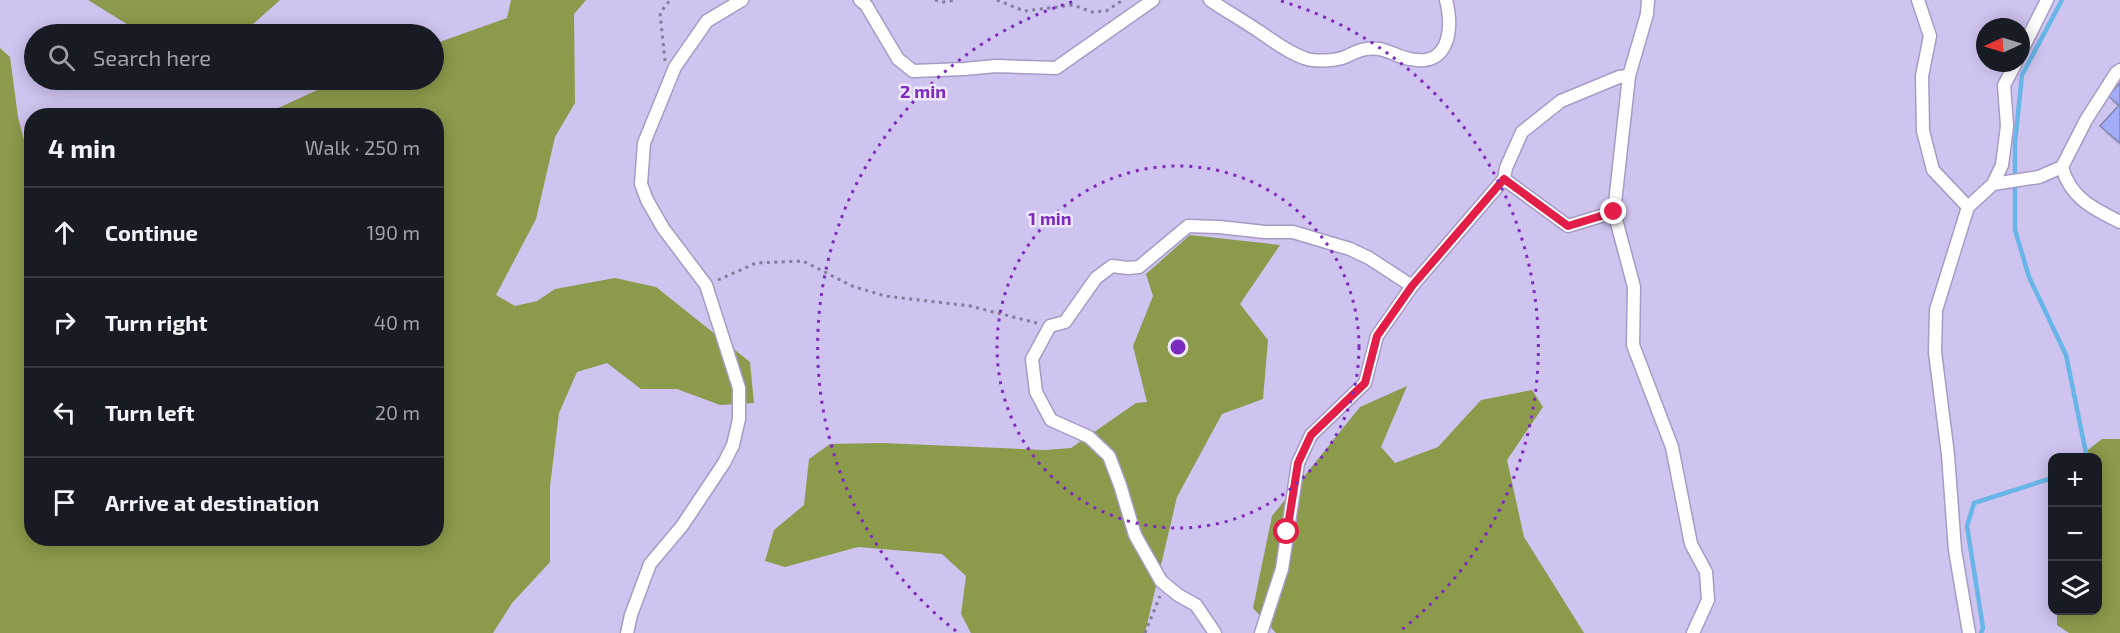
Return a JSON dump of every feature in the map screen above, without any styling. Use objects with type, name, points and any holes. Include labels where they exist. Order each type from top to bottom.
[{"type":"street","points":[[627,633],[631,615],[650,564],[682,526],[724,463],[739,419],[739,388],[706,285],[663,228],[641,184],[644,143],[675,67],[707,21],[742,0]]},
{"type":"street","points":[[860,0],[866,5],[898,59],[913,71],[996,66],[1056,68],[1153,0]]},
{"type":"street","points":[[1210,0],[1283,49],[1306,59],[1342,58],[1367,49],[1384,49],[1406,58],[1422,61],[1440,54],[1446,44],[1450,17],[1446,0]]},
{"type":"street","points":[[1648,0],[1647,14],[1629,76],[1614,212],[1634,287],[1634,345],[1672,447],[1690,544],[1706,572],[1708,600],[1693,633]]},
{"type":"street","points":[[1918,0],[1930,36],[1923,76],[1925,141],[1933,170],[1968,207]]},
{"type":"street","points":[[2030,34],[2047,0]]},
{"type":"street","points":[[1993,184],[2038,177],[2062,167],[2086,120],[2120,70]]},
{"type":"street","points":[[1970,633],[1955,550],[1948,455],[1935,352],[1936,310],[1968,207],[1993,184],[2002,165],[2007,126],[2004,85],[2011,72]]},
{"type":"street","points":[[1261,633],[1282,569],[1298,463],[1311,435],[1365,383],[1377,336],[1412,286],[1504,179],[1506,168],[1522,132],[1561,101],[1619,77],[1629,76]]},
{"type":"street","points":[[2062,167],[2065,178],[2084,203],[2120,222]]},
{"type":"street","points":[[1504,179],[1568,226],[1614,212]]},
{"type":"street","points":[[1215,633],[1196,605],[1178,595],[1161,581],[1135,535],[1109,456],[1089,437],[1051,420],[1036,392],[1032,359],[1050,326],[1065,322],[1096,278],[1112,266],[1139,267],[1188,226],[1293,232],[1350,249],[1369,258],[1412,286]]},
{"type":"path","points":[[670,0],[660,13],[663,57],[671,77]]},
{"type":"path","points":[[934,0],[943,2],[957,0]]},
{"type":"path","points":[[998,0],[1024,11],[1073,5],[1092,12],[1106,11],[1123,0]]},
{"type":"path","points":[[706,285],[756,263],[803,261],[852,285],[885,296],[970,306],[1050,326]]},
{"type":"path","points":[[1145,633],[1166,584]]},
{"type":"green space","points":[[88,0],[280,0],[253,24],[127,24]]},
{"type":"green space","points":[[511,0],[586,0],[574,14],[575,103],[555,137],[536,219],[496,295],[515,306],[537,301],[555,289],[615,278],[656,287],[750,362],[754,403],[720,405],[677,389],[641,389],[607,363],[577,372],[559,413],[550,486],[550,562],[512,603],[493,633],[0,633],[0,48],[10,57],[18,117],[24,140],[24,546],[444,546],[444,108],[278,108],[317,90],[444,90],[444,40],[507,18]]},
{"type":"green space","points":[[1190,235],[1280,245],[1240,304],[1268,340],[1263,399],[1222,414],[1177,497],[1145,633],[971,633],[961,614],[966,576],[942,554],[858,547],[785,567],[765,561],[774,530],[804,505],[809,459],[830,444],[882,443],[1045,450],[1071,448],[1136,403],[1147,402],[1133,346],[1153,296],[1146,274]]},
{"type":"green space","points":[[1407,386],[1381,447],[1395,463],[1438,447],[1481,400],[1532,390],[1543,407],[1507,460],[1524,537],[1584,633],[1276,633],[1253,608],[1272,516],[1360,407]]},
{"type":"green space","points":[[2102,439],[2120,439],[2120,633],[2069,633],[2057,625],[2057,615],[2102,615],[2102,453],[2084,453]]},
{"type":"building","points":[[2120,83],[2120,143],[2100,126],[2119,105],[2108,96]]},
{"type":"waterway","points":[[2062,0],[2022,75],[2015,143],[2015,230],[2029,277],[2066,355],[2086,453]]},
{"type":"waterway","points":[[1981,633],[1983,628],[1967,526],[1974,503],[2048,479]]},
{"type":"route","points":[[1287,532],[1298,463],[1311,435],[1365,383],[1377,336],[1412,286],[1504,179],[1568,226],[1614,212]]}]
